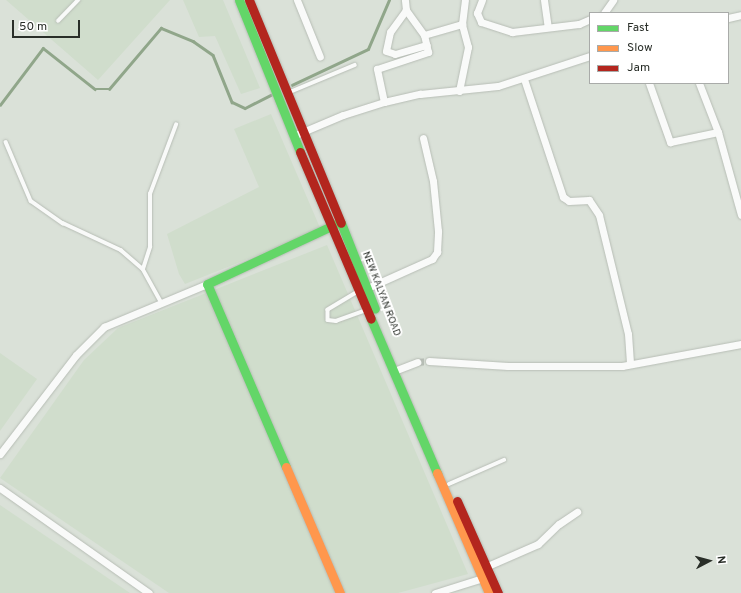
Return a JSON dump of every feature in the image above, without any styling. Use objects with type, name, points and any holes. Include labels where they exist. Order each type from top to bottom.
[{"type":"street","name":"NEW KALYAN ROAD","points":[[239,0],[293,136],[333,226],[364,289],[368,309],[397,370]]},
{"type":"street","name":"NEW KALYAN ROAD","points":[[249,0],[305,130],[342,222],[364,289],[397,370],[484,572]]},
{"type":"street","points":[[297,0],[320,57]]},
{"type":"street","points":[[384,102],[377,69],[426,54],[427,45],[424,35],[406,10],[405,0]]},
{"type":"street","points":[[459,91],[468,46],[462,24],[465,0]]},
{"type":"street","points":[[482,0],[477,13],[481,22],[512,32],[579,24],[589,19]]},
{"type":"street","points":[[544,0],[548,27]]},
{"type":"street","points":[[605,12],[613,0]]},
{"type":"street","points":[[406,10],[390,32],[386,51],[395,54],[427,45]]},
{"type":"street","points":[[729,18],[741,15]]},
{"type":"street","points":[[424,35],[462,24]]},
{"type":"street","points":[[293,136],[305,130],[384,102],[420,94],[459,91],[524,79],[589,56]]},
{"type":"street","points":[[524,79],[564,197],[570,200],[589,200],[599,215],[627,328],[630,364]]},
{"type":"street","points":[[649,84],[670,142],[718,132]]},
{"type":"street","points":[[699,84],[718,132],[741,215]]},
{"type":"street","points":[[364,289],[432,259],[437,252],[438,231],[433,181],[423,138]]},
{"type":"street","points":[[0,454],[76,355],[104,327],[162,301],[207,284],[342,222]]},
{"type":"street","points":[[207,284],[340,593]]},
{"type":"street","points":[[429,360],[508,366],[630,364],[741,344]]},
{"type":"street","points":[[397,370],[418,362]]},
{"type":"street","points":[[0,488],[149,593]]},
{"type":"street","points":[[435,593],[484,572],[538,544],[559,524],[577,512]]},
{"type":"street","points":[[484,572],[489,593]]},
{"type":"street","points":[[484,572],[498,593]]},
{"type":"lane","points":[[58,21],[78,0]]},
{"type":"lane","points":[[289,92],[356,65]]},
{"type":"lane","points":[[143,269],[150,247],[150,194],[176,125]]},
{"type":"lane","points":[[6,142],[31,201],[64,222],[121,250],[143,269],[162,301]]},
{"type":"lane","points":[[364,289],[331,308],[327,312],[327,318],[333,322],[368,309]]},
{"type":"lane","points":[[446,485],[504,460]]},
{"type":"shaded area","points":[[6,0],[170,0],[98,80]]},
{"type":"shaded area","points":[[183,0],[223,0],[260,88],[241,94],[215,36],[199,37]]},
{"type":"shaded area","points":[[271,114],[321,230],[185,284],[179,274],[167,234],[259,187],[234,129]]},
{"type":"shaded area","points":[[327,245],[468,574],[398,593],[169,593],[0,478],[84,360],[118,328]]},
{"type":"shaded area","points":[[0,353],[37,379],[0,431]]},
{"type":"shaded area","points":[[0,505],[130,593],[0,593]]},
{"type":"waterway","points":[[292,85],[368,49],[389,0]]},
{"type":"waterway","points":[[0,105],[43,48],[95,89],[109,89],[161,28],[193,41],[213,55],[232,102],[245,108],[271,95]]},
{"type":"tunnel","points":[[417,362],[429,361]]},
{"type":"traffic: fast","points":[[239,0],[300,152]]},
{"type":"traffic: fast","points":[[286,467],[207,284],[338,223]]},
{"type":"traffic: fast","points":[[341,223],[375,309]]},
{"type":"traffic: fast","points":[[371,319],[437,473]]},
{"type":"traffic: slow","points":[[286,467],[340,593]]},
{"type":"traffic: slow","points":[[437,473],[489,593]]},
{"type":"traffic: jam","points":[[249,0],[341,223]]},
{"type":"traffic: jam","points":[[300,152],[371,319]]},
{"type":"traffic: jam","points":[[457,501],[498,593]]}]
